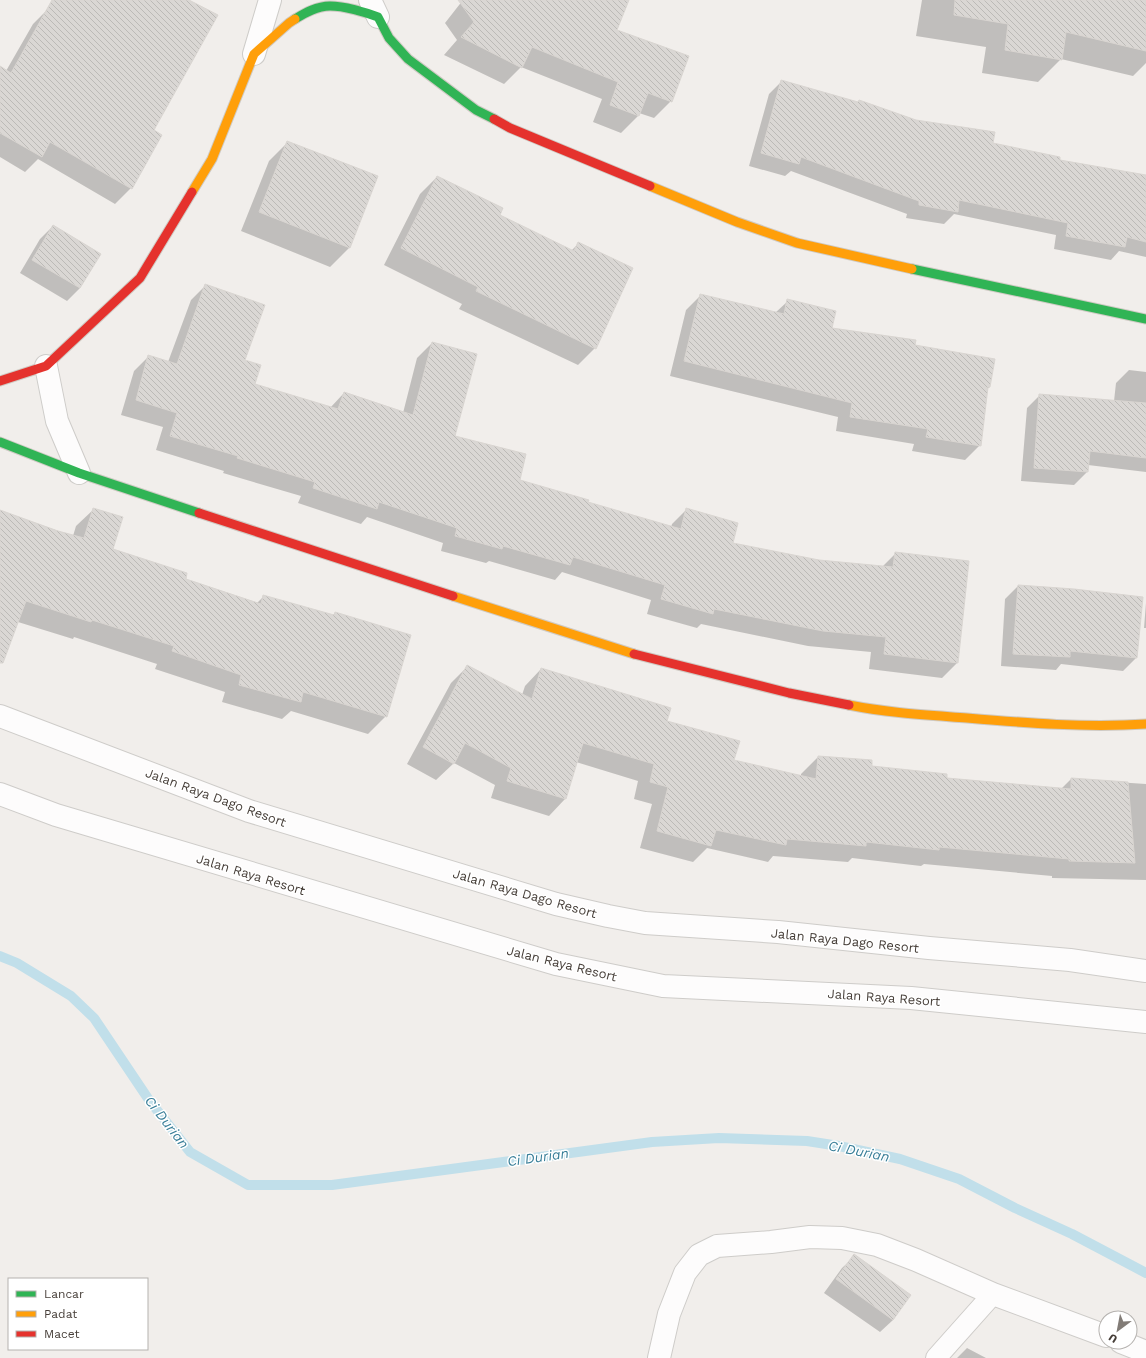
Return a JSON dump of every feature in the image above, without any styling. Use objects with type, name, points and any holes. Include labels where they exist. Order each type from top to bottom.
[{"type":"street","points":[[0,381],[46,366],[140,278],[212,159],[254,54],[270,0]]},
{"type":"street","points":[[254,54],[289,23],[310,11],[329,6],[364,12],[374,9],[389,38],[408,59],[476,110],[510,128],[627,178],[738,222],[797,243],[1146,319]]},
{"type":"street","points":[[46,366],[57,421],[78,473]]},
{"type":"street","points":[[0,442],[78,473],[631,653],[789,693],[880,711],[1005,721],[1113,726],[1146,724]]},
{"type":"street","name":"Jalan Raya Dago Resort","points":[[0,716],[250,811],[556,904],[608,916],[645,923],[778,932],[929,948],[1070,960],[1146,971]]},
{"type":"street","name":"Jalan Raya Resort","points":[[0,794],[56,815],[132,838],[556,964],[614,977],[663,986],[911,998],[1146,1022]]},
{"type":"street","points":[[659,1358],[668,1314],[685,1274],[699,1255],[718,1246],[810,1237],[842,1238],[877,1245],[916,1260],[993,1294],[1098,1333]]},
{"type":"lane","points":[[936,1358],[993,1294]]},
{"type":"building","points":[[52,0],[189,0],[218,15],[154,130],[162,135],[132,189],[50,142],[42,157],[0,133],[0,66],[11,73]]},
{"type":"building","points":[[458,0],[629,0],[617,30],[689,56],[672,102],[648,93],[639,116],[610,105],[618,82],[532,47],[522,68],[461,37],[474,22]]},
{"type":"building","points":[[955,0],[1146,0],[1146,51],[1066,32],[1062,60],[1005,50],[1008,24],[954,15]]},
{"type":"building","points":[[781,80],[858,102],[859,100],[916,120],[995,132],[993,143],[1060,157],[1060,160],[1146,175],[1146,242],[1127,237],[1125,247],[1066,236],[1068,223],[959,200],[958,212],[919,205],[919,201],[801,157],[799,164],[761,153]]},
{"type":"building","points":[[287,141],[378,176],[350,248],[259,212]]},
{"type":"building","points":[[437,176],[503,208],[500,215],[574,251],[578,242],[633,268],[596,349],[476,291],[478,287],[401,248]]},
{"type":"building","points":[[53,225],[101,254],[80,288],[32,260]]},
{"type":"building","points":[[205,284],[265,305],[245,360],[261,365],[255,384],[338,409],[344,392],[413,415],[432,342],[477,354],[455,436],[526,454],[520,480],[589,500],[588,502],[681,529],[686,508],[738,523],[733,543],[819,560],[893,567],[895,552],[969,561],[958,663],[884,654],[886,637],[823,631],[714,609],[713,614],[661,599],[665,585],[573,557],[570,565],[503,546],[502,549],[455,536],[457,528],[379,502],[377,509],[313,488],[315,482],[237,458],[238,456],[170,436],[177,413],[136,400],[148,355],[177,364]]},
{"type":"building","points":[[700,294],[784,314],[787,299],[836,311],[832,328],[916,340],[915,345],[995,359],[990,387],[988,387],[981,446],[926,437],[928,429],[850,417],[852,403],[684,361]]},
{"type":"building","points":[[1039,394],[1146,403],[1146,458],[1090,451],[1088,472],[1034,468]]},
{"type":"building","points":[[93,508],[123,517],[113,549],[187,573],[186,579],[261,604],[263,595],[334,615],[335,612],[411,635],[387,717],[303,692],[301,702],[239,685],[241,675],[172,651],[174,646],[26,601],[3,663],[0,663],[0,510],[58,531],[84,538]]},
{"type":"building","points":[[1018,585],[1074,589],[1143,597],[1137,658],[1070,651],[1070,657],[1013,654]]},
{"type":"building","points":[[467,665],[532,699],[541,668],[671,708],[667,721],[740,741],[734,760],[816,779],[818,756],[872,760],[872,766],[947,774],[947,778],[1071,789],[1071,778],[1128,782],[1135,863],[1069,861],[1069,859],[939,847],[939,850],[866,842],[866,846],[787,839],[786,845],[716,830],[711,846],[657,831],[668,787],[650,782],[654,764],[583,743],[566,799],[507,781],[511,768],[465,743],[454,764],[423,747]]},
{"type":"building","points":[[854,1254],[911,1295],[893,1320],[836,1279]]},
{"type":"waterway","name":"Ci Durian","points":[[0,956],[17,963],[71,996],[94,1018],[149,1100],[190,1152],[248,1185],[332,1185],[652,1142],[719,1138],[807,1141],[900,1159],[959,1179],[1015,1208],[1072,1234],[1146,1273]]},
{"type":"traffic: fast","points":[[295,19],[307,12],[325,6],[342,7],[378,17],[389,38],[408,59],[476,110],[494,119]]},
{"type":"traffic: fast","points":[[912,269],[1146,319]]},
{"type":"traffic: fast","points":[[0,442],[79,473],[199,513]]},
{"type":"traffic: slow","points":[[192,192],[212,159],[254,54],[295,19]]},
{"type":"traffic: slow","points":[[650,186],[737,222],[797,243],[912,269]]},
{"type":"traffic: slow","points":[[453,596],[634,654]]},
{"type":"traffic: slow","points":[[849,705],[908,713],[1034,723],[1079,725],[1146,724]]},
{"type":"traffic: jam","points":[[494,119],[510,128],[650,186]]},
{"type":"traffic: jam","points":[[0,381],[46,366],[140,278],[192,192]]},
{"type":"traffic: jam","points":[[199,513],[453,596]]},
{"type":"traffic: jam","points":[[634,654],[789,693],[849,705]]}]
